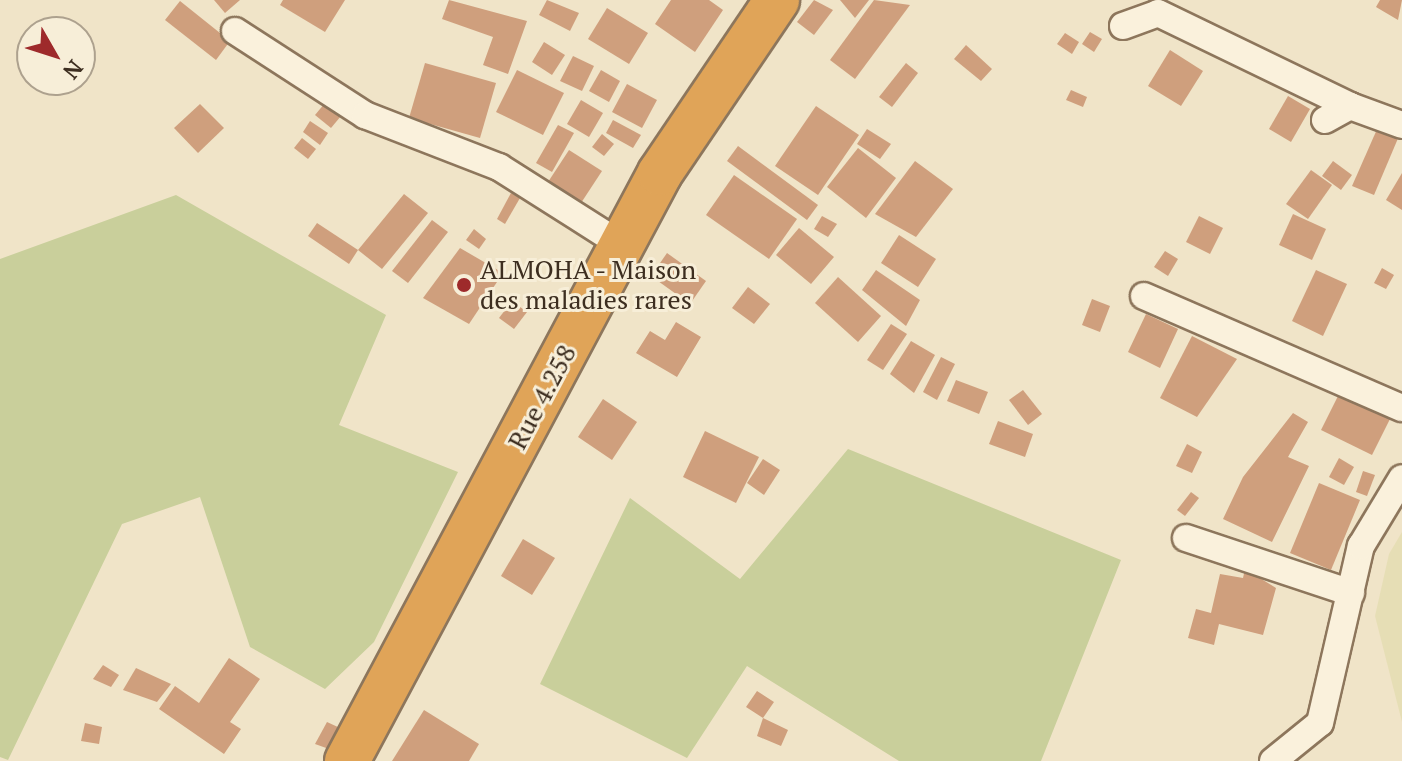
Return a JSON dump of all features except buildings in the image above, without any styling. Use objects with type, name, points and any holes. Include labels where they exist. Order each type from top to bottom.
[{"type":"highway","name":"Rue 4.258","points":[[347,761],[660,173],[777,0]]},
{"type":"street","points":[[1123,26],[1158,13],[1350,106],[1402,125]]},
{"type":"street","points":[[235,31],[365,115],[499,167],[622,245]]},
{"type":"street","points":[[1325,120],[1350,106]]},
{"type":"street","points":[[1144,296],[1402,408]]},
{"type":"street","points":[[1273,761],[1320,723],[1367,533],[1402,478]]},
{"type":"street","points":[[1186,538],[1351,593]]},
{"type":"shaded area","points":[[1402,532],[1402,722],[1375,616],[1389,554]]},
{"type":"green space","points":[[176,195],[386,315],[339,425],[458,472],[374,642],[325,689],[250,647],[200,497],[122,524],[8,760],[0,757],[0,259]]},
{"type":"green space","points":[[848,449],[1121,560],[1041,761],[899,761],[747,666],[687,758],[540,684],[630,498],[740,579]]},
{"type":"place","name":"ALMOHA - Maison des maladies rares","points":[[464,285]]}]
